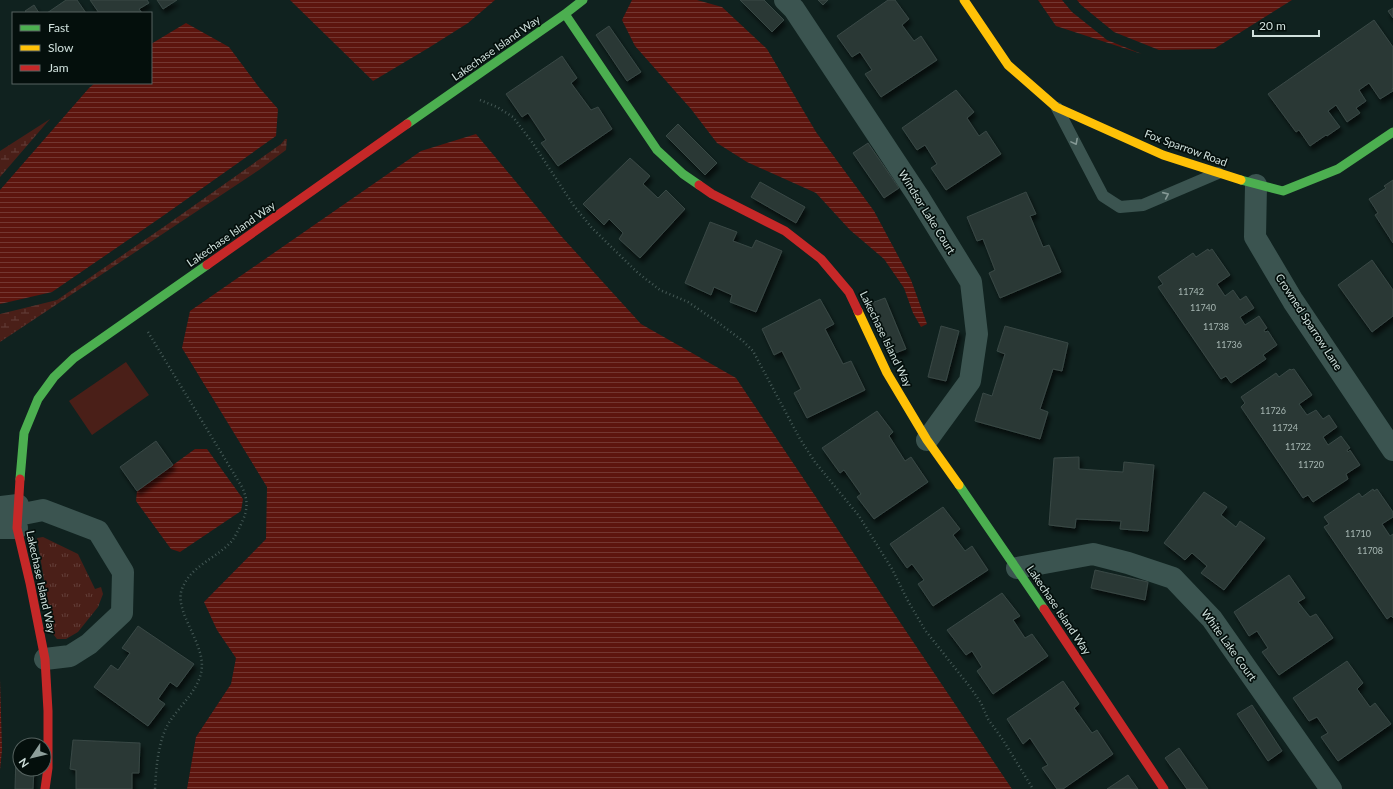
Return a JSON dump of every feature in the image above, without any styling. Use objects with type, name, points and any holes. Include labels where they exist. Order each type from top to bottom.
[{"type":"street","points":[[565,14],[583,0]]},
{"type":"street","name":"Windsor Lake Court","points":[[785,0],[794,9],[918,196],[971,282],[977,334],[970,382],[927,440]]},
{"type":"street","name":"Fox Sparrow Road","points":[[964,0],[1008,65],[1056,107],[1163,155],[1256,185],[1283,191],[1338,169],[1393,132]]},
{"type":"street","name":"Lakechase Island Way","points":[[45,789],[48,768],[48,711],[45,660],[30,583],[11,517],[24,433],[38,399],[54,377],[74,358],[565,14],[657,150],[683,174],[712,194],[785,231],[821,259],[849,292],[887,373],[927,440],[1017,568],[1164,789]]},
{"type":"street","name":"Crowned Sparrow Lane","points":[[1256,185],[1255,237],[1293,300],[1393,450]]},
{"type":"street","points":[[11,517],[42,510],[98,532],[123,572],[122,613],[89,644],[70,656],[45,660]]},
{"type":"street","name":"White Lake Court","points":[[1017,568],[1093,554],[1128,563],[1173,578],[1212,619],[1331,789]]},
{"type":"lane","points":[[1056,107],[1103,196],[1120,207],[1144,205],[1218,173]]},
{"type":"path","points":[[456,90],[497,107],[513,118],[532,142],[574,206],[592,228],[638,273],[660,290],[688,302],[744,341],[753,351],[800,438],[815,462],[859,516],[892,569],[908,601],[926,630],[981,703],[988,719],[1003,740],[1033,789]]},
{"type":"path","points":[[137,314],[242,487],[247,498],[247,508],[232,541],[197,568],[187,579],[181,590],[181,602],[186,619],[198,645],[202,660],[201,673],[194,688],[169,723],[160,746],[155,789]]},
{"type":"green space","points":[[50,119],[0,177],[0,151]]},
{"type":"green space","points":[[285,139],[287,139],[286,150],[259,170],[0,342],[0,314],[57,300],[165,226],[281,144]]},
{"type":"green space","points":[[126,362],[149,395],[92,435],[69,401]]},
{"type":"green space","points":[[43,537],[78,554],[95,589],[101,587],[103,594],[98,607],[78,632],[66,639],[57,639],[53,634],[37,538]]},
{"type":"shaded area","points":[[290,0],[495,0],[468,23],[373,81]]},
{"type":"shaded area","points":[[632,0],[697,0],[722,7],[767,49],[816,132],[874,211],[911,280],[927,324],[921,327],[913,313],[904,288],[884,259],[850,230],[816,193],[747,162],[717,143],[691,109],[635,46],[622,20]]},
{"type":"shaded area","points":[[1038,0],[1062,0],[1072,12],[1107,40],[1142,54],[1056,26]]},
{"type":"shaded area","points":[[1077,0],[1292,0],[1214,49],[1159,50],[1114,32]]},
{"type":"shaded area","points":[[186,23],[229,47],[258,86],[278,109],[276,136],[52,292],[0,304],[0,190],[94,84],[152,84],[152,43]]},
{"type":"shaded area","points":[[476,134],[562,237],[641,324],[736,378],[1012,789],[187,789],[196,737],[231,684],[236,658],[217,630],[204,602],[266,539],[267,487],[182,348],[190,311],[421,151]]},
{"type":"shaded area","points":[[195,449],[207,449],[243,499],[241,511],[180,552],[171,549],[136,501],[137,491]]},
{"type":"shaded area","points":[[0,679],[2,750],[0,770]]},
{"type":"building","points":[[66,0],[77,0],[85,12],[48,12]]},
{"type":"building","points":[[90,0],[147,0],[149,3],[139,9],[141,12],[98,12]]},
{"type":"building","points":[[157,0],[177,0],[163,9]]},
{"type":"building","points":[[740,0],[764,0],[784,20],[772,32]]},
{"type":"building","points":[[818,0],[828,0],[823,5]]},
{"type":"building","points":[[888,0],[895,0],[909,19],[902,25],[914,41],[921,36],[937,60],[881,97],[865,74],[872,70],[860,52],[852,57],[837,36]]},
{"type":"building","points":[[34,5],[38,12],[26,12],[25,11]]},
{"type":"building","points":[[1393,8],[1393,18],[1388,11]]},
{"type":"building","points":[[1374,20],[1393,47],[1393,91],[1380,99],[1369,83],[1359,90],[1366,101],[1356,108],[1360,113],[1347,122],[1336,105],[1328,111],[1340,127],[1310,146],[1299,130],[1296,132],[1268,94]]},
{"type":"building","points":[[609,26],[641,72],[627,81],[596,35]]},
{"type":"building","points":[[562,56],[577,78],[571,83],[591,110],[598,107],[612,129],[558,166],[541,143],[546,140],[528,113],[522,117],[506,94]]},
{"type":"building","points":[[956,90],[974,112],[967,118],[979,136],[986,131],[1001,154],[946,190],[931,168],[937,164],[925,145],[917,150],[902,128]]},
{"type":"building","points":[[678,124],[717,163],[705,175],[666,136]]},
{"type":"building","points":[[868,143],[899,188],[884,198],[853,153]]},
{"type":"building","points":[[630,158],[650,176],[643,184],[658,198],[666,190],[685,209],[640,258],[619,239],[623,233],[609,219],[604,225],[583,204]]},
{"type":"building","points":[[1393,180],[1393,243],[1375,215],[1378,213],[1369,199],[1386,188],[1384,186]]},
{"type":"building","points":[[760,182],[805,207],[796,223],[751,197]]},
{"type":"building","points":[[1026,192],[1036,214],[1030,216],[1043,247],[1049,245],[1061,272],[1000,298],[989,273],[995,270],[983,239],[977,241],[967,217]]},
{"type":"building","points":[[710,222],[737,232],[733,241],[752,248],[756,240],[782,251],[756,312],[730,302],[732,295],[714,287],[711,295],[685,283]]},
{"type":"building","points":[[1208,249],[1209,251],[1212,249],[1230,275],[1217,284],[1225,296],[1233,290],[1240,300],[1246,296],[1254,308],[1240,317],[1245,325],[1259,316],[1267,328],[1264,330],[1265,332],[1268,331],[1277,345],[1263,355],[1266,359],[1231,383],[1226,376],[1221,379],[1158,287],[1163,284],[1158,277],[1193,253],[1196,257]]},
{"type":"building","points":[[1372,260],[1393,290],[1393,316],[1372,332],[1338,285]]},
{"type":"building","points":[[885,298],[906,349],[890,355],[869,304]]},
{"type":"building","points":[[820,299],[834,324],[825,329],[843,364],[851,361],[865,390],[807,418],[794,393],[801,389],[782,351],[774,355],[762,329]]},
{"type":"building","points":[[941,326],[959,331],[946,381],[928,377]]},
{"type":"building","points":[[1005,326],[1068,343],[1062,371],[1053,369],[1040,409],[1048,412],[1040,439],[975,421],[983,393],[992,396],[1005,354],[997,351]]},
{"type":"building","points":[[1290,369],[1294,369],[1312,395],[1299,404],[1307,415],[1316,410],[1323,419],[1329,415],[1337,427],[1323,437],[1328,445],[1341,436],[1350,448],[1347,450],[1348,452],[1350,450],[1360,465],[1346,474],[1348,479],[1313,502],[1308,495],[1303,498],[1241,407],[1245,403],[1241,397],[1276,373],[1279,377]]},
{"type":"building","points":[[877,411],[893,432],[889,436],[905,461],[911,457],[928,482],[874,519],[857,497],[861,494],[844,470],[840,473],[822,448]]},
{"type":"building","points":[[156,441],[173,465],[137,491],[120,467]]},
{"type":"building","points":[[1079,457],[1079,469],[1123,472],[1124,462],[1154,465],[1148,531],[1120,529],[1121,521],[1076,519],[1075,528],[1049,525],[1054,458]]},
{"type":"building","points":[[1373,489],[1374,491],[1377,489],[1393,512],[1393,517],[1382,524],[1390,536],[1393,534],[1393,618],[1391,616],[1387,619],[1324,527],[1329,524],[1324,517],[1359,493],[1362,497]]},
{"type":"building","points":[[1204,492],[1227,507],[1221,515],[1236,527],[1240,521],[1265,538],[1224,590],[1201,573],[1207,566],[1192,553],[1185,560],[1164,543]]},
{"type":"building","points":[[943,507],[960,529],[953,535],[965,551],[972,546],[988,570],[933,606],[918,584],[924,580],[912,564],[907,568],[890,544]]},
{"type":"building","points":[[1095,570],[1148,582],[1145,600],[1091,588]]},
{"type":"building","points":[[1289,575],[1305,598],[1298,602],[1310,617],[1316,614],[1333,638],[1279,675],[1262,652],[1268,648],[1257,631],[1249,636],[1234,612]]},
{"type":"building","points":[[1002,593],[1020,616],[1013,620],[1025,638],[1032,634],[1048,656],[993,694],[977,671],[982,667],[972,651],[966,655],[947,630]]},
{"type":"building","points":[[138,626],[194,664],[177,687],[170,682],[158,699],[165,704],[148,726],[94,687],[111,665],[118,670],[130,653],[122,648]]},
{"type":"building","points":[[1347,661],[1363,683],[1357,689],[1370,707],[1375,703],[1391,724],[1338,761],[1321,737],[1328,733],[1317,717],[1309,721],[1293,698]]},
{"type":"building","points":[[1063,681],[1079,704],[1074,708],[1092,733],[1097,730],[1113,754],[1063,789],[1057,789],[1042,768],[1048,765],[1030,738],[1023,744],[1007,719]]},
{"type":"building","points":[[1252,705],[1282,751],[1268,761],[1237,714]]},
{"type":"building","points":[[73,740],[140,743],[139,773],[132,773],[132,789],[76,789],[76,770],[70,769]]},
{"type":"building","points":[[1179,748],[1208,789],[1187,789],[1165,758]]},
{"type":"building","points":[[1128,775],[1138,789],[1107,789]]},
{"type":"building","points":[[15,777],[34,777],[33,789],[15,789]]},
{"type":"traffic: fast","points":[[407,124],[583,0]]},
{"type":"traffic: fast","points":[[565,14],[657,150],[683,174],[699,185]]},
{"type":"traffic: fast","points":[[1241,180],[1283,191],[1338,169],[1393,132]]},
{"type":"traffic: fast","points":[[20,479],[24,433],[38,399],[54,377],[74,358],[207,265]]},
{"type":"traffic: fast","points":[[959,485],[1044,609]]},
{"type":"traffic: slow","points":[[964,0],[1008,65],[1056,107],[1163,155],[1241,180]]},
{"type":"traffic: slow","points":[[858,311],[887,373],[927,440],[959,485]]},
{"type":"traffic: jam","points":[[207,265],[407,124]]},
{"type":"traffic: jam","points":[[699,185],[712,194],[785,231],[821,259],[849,292],[858,311]]},
{"type":"traffic: jam","points":[[20,479],[17,528],[30,583],[45,659],[48,711],[48,768],[45,789]]},
{"type":"traffic: jam","points":[[1044,609],[1164,789]]}]
